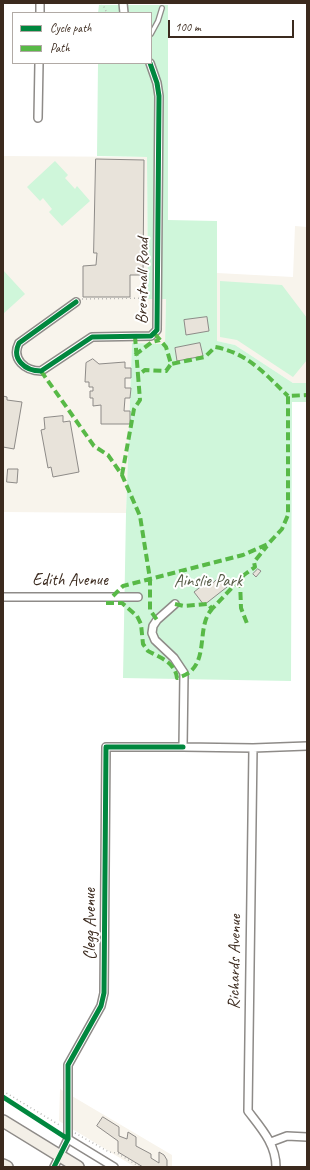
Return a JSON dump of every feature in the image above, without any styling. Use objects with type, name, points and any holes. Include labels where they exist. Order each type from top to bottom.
[{"type":"main road","points":[[3,1121],[78,1167]]},
{"type":"main road","points":[[3,1165],[7,1167]]},
{"type":"street","points":[[38,118],[39,64]]},
{"type":"street","name":"Brentnall Road","points":[[76,302],[19,343],[16,349],[16,357],[23,366],[33,371],[41,371],[92,337],[151,336],[158,330],[159,96],[157,83],[150,64]]},
{"type":"street","name":"Edith Avenue","points":[[3,597],[138,597]]},
{"type":"street","points":[[175,604],[157,620],[153,626],[152,633],[155,640],[174,658],[184,672],[183,747],[253,748],[307,746]]},
{"type":"street","name":"Clegg Avenue","points":[[54,1167],[68,1139],[68,1065],[101,1006],[104,993],[106,747],[183,747]]},
{"type":"street","name":"Richards Avenue","points":[[253,748],[248,1110],[271,1142],[276,1156],[276,1167]]},
{"type":"street","points":[[271,1142],[287,1136],[307,1136]]},
{"type":"street","points":[[68,1139],[114,1167]]},
{"type":"lane","points":[[152,32],[158,21],[162,8]]},
{"type":"path","points":[[102,3],[106,12]]},
{"type":"path","points":[[76,302],[84,298],[158,298]]},
{"type":"path","points":[[3,1097],[36,1118]]},
{"type":"path","points":[[100,1158],[104,1150]]},
{"type":"shaded area","points":[[3,156],[147,157],[148,298],[166,299],[165,344],[132,344],[126,513],[3,512]]},
{"type":"shaded area","points":[[295,226],[307,227],[307,383],[293,383],[235,345],[217,341],[217,273],[293,277]]},
{"type":"shaded area","points":[[60,1089],[172,1155],[172,1167],[135,1167],[59,1121]]},
{"type":"green space","name":"Ainslie Park","points":[[99,5],[168,5],[168,220],[217,221],[217,341],[235,345],[293,383],[307,383],[307,402],[292,402],[291,681],[123,678],[126,513],[132,343],[165,344],[166,299],[148,299],[147,157],[97,156],[98,64],[152,64],[152,12],[98,12]]},
{"type":"green space","points":[[55,161],[68,175],[65,178],[75,189],[77,186],[90,201],[62,226],[49,212],[52,209],[43,198],[40,201],[27,187]]},
{"type":"green space","points":[[3,270],[25,294],[3,314]]},
{"type":"green space","points":[[220,281],[282,285],[307,318],[307,360],[293,377],[237,340],[220,337]]},
{"type":"building","points":[[96,159],[144,160],[143,275],[130,275],[130,297],[83,297],[83,266],[96,265],[97,253],[94,253]]},
{"type":"building","points":[[207,317],[209,331],[186,335],[184,320]]},
{"type":"building","points":[[200,343],[203,356],[177,361],[175,348]]},
{"type":"building","points":[[93,359],[99,364],[125,362],[125,368],[131,368],[131,378],[125,378],[125,388],[131,388],[130,398],[125,398],[124,411],[130,411],[130,424],[101,424],[101,405],[93,406],[93,398],[90,398],[90,391],[93,391],[93,387],[89,387],[89,382],[85,382],[86,363]]},
{"type":"building","points":[[3,396],[7,397],[7,400],[22,402],[14,449],[3,447]]},
{"type":"building","points":[[63,416],[63,422],[70,421],[79,472],[53,477],[51,467],[48,468],[41,430],[45,429],[44,418]]},
{"type":"building","points":[[8,469],[18,469],[17,483],[7,482]]},
{"type":"building","points":[[258,569],[261,571],[256,577],[253,574]]},
{"type":"building","points":[[219,578],[227,587],[204,605],[194,592],[208,581],[211,584]]},
{"type":"building","points":[[103,1117],[119,1127],[119,1136],[127,1139],[128,1132],[136,1137],[136,1146],[151,1154],[151,1158],[159,1163],[159,1152],[164,1155],[167,1160],[167,1167],[143,1167],[118,1152],[118,1141],[97,1126]]},
{"type":"marked path","points":[[155,334],[166,347],[171,364],[205,357],[215,347],[227,350],[247,359],[288,396]]},
{"type":"marked path","points":[[135,336],[138,375]]},
{"type":"marked path","points":[[135,355],[152,342],[160,340]]},
{"type":"marked path","points":[[122,475],[134,409],[140,400],[138,375],[145,370],[166,371],[171,364]]},
{"type":"marked path","points":[[41,371],[94,446],[108,455],[122,475],[140,516],[150,579],[150,610],[157,620]]},
{"type":"marked path","points":[[113,596],[123,586],[243,555],[268,544],[282,529],[288,515],[288,396],[307,395]]},
{"type":"marked path","points":[[175,604],[184,606],[208,604],[212,609],[244,575],[255,567],[254,562],[267,546]]},
{"type":"marked path","points":[[240,580],[241,608],[248,626]]},
{"type":"marked path","points":[[106,603],[122,603],[137,616],[141,624],[143,644],[148,651],[170,664],[176,672],[177,678],[188,673],[195,666],[199,657],[204,627],[207,617],[212,609]]},
{"type":"cycle path","points":[[76,302],[19,343],[17,354],[21,363],[30,369],[41,371],[92,337],[151,336],[157,330],[159,96],[157,83],[150,64]]},
{"type":"cycle path","points":[[54,1167],[68,1139],[68,1065],[101,1006],[104,993],[106,747],[183,747]]},
{"type":"cycle path","points":[[3,1097],[68,1139]]}]
